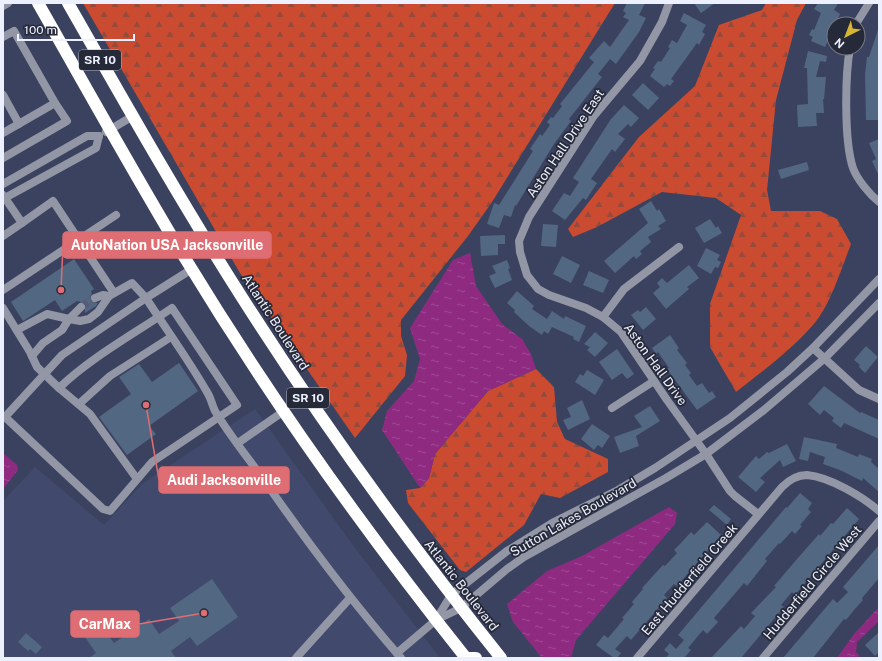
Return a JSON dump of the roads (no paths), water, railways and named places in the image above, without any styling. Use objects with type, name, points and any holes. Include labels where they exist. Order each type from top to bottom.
[{"type":"highway","name":"SR 10","points":[[38,3],[110,130],[192,269],[284,411],[343,494],[466,658]]},
{"type":"highway","name":"Atlantic Boulevard","points":[[68,3],[206,240],[283,360],[365,479],[451,595],[501,658]]},
{"type":"highway","points":[[466,658],[476,658]]},
{"type":"street","points":[[3,6],[8,3]]},
{"type":"street","name":"Aston Hall Drive East","points":[[521,260],[519,241],[529,217],[593,117],[644,54],[662,22],[669,3]]},
{"type":"street","points":[[861,16],[868,3]]},
{"type":"street","points":[[3,37],[14,31],[55,103],[67,121],[3,158]]},
{"type":"street","points":[[848,56],[847,63],[850,157],[854,170],[864,185],[879,202]]},
{"type":"street","points":[[3,95],[19,124]]},
{"type":"street","points":[[3,133],[55,103]]},
{"type":"street","points":[[3,184],[87,136],[99,136],[133,116]]},
{"type":"street","points":[[22,223],[4,197],[96,148],[99,136]]},
{"type":"street","points":[[3,236],[53,201],[112,294]]},
{"type":"street","points":[[3,290],[116,215]]},
{"type":"street","points":[[603,317],[624,289],[679,247]]},
{"type":"street","name":"Aston Hall Drive","points":[[521,260],[527,275],[538,289],[549,295],[586,308],[603,317],[621,332],[735,496],[758,514]]},
{"type":"street","points":[[59,388],[90,362],[172,308],[237,405],[152,462],[110,511],[103,509],[5,417],[62,355],[192,269]]},
{"type":"street","name":"Sutton Lakes Boulevard","points":[[436,620],[451,595],[525,539],[618,490],[697,442],[760,394],[813,348],[879,279]]},
{"type":"street","points":[[95,298],[112,294],[132,283],[146,298],[208,393],[220,417],[238,443],[350,598],[399,656],[436,620]]},
{"type":"street","points":[[17,330],[47,314],[80,321],[89,319],[98,312],[112,294]]},
{"type":"street","name":"Sutton Lakes Boulevard","points":[[436,620],[461,608],[507,569],[524,557],[706,454],[764,410],[825,358],[879,303]]},
{"type":"street","points":[[32,356],[44,343],[62,330],[69,319],[81,307]]},
{"type":"street","points":[[3,308],[37,367],[43,374],[90,414],[137,479]]},
{"type":"street","points":[[79,404],[110,376],[171,337]]},
{"type":"street","points":[[813,348],[859,390],[879,399]]},
{"type":"street","points":[[612,408],[654,381]]},
{"type":"street","points":[[238,443],[284,411]]},
{"type":"street","name":"East Hudderfield Creek","points":[[637,658],[758,514],[786,483],[799,476],[808,475],[852,491],[879,511]]},
{"type":"street","points":[[580,509],[588,521]]},
{"type":"street","name":"Hudderfield Circle West","points":[[763,658],[879,521]]},
{"type":"street","points":[[296,658],[350,598]]},
{"type":"water","points":[[470,253],[476,286],[502,324],[522,339],[531,354],[536,369],[488,391],[435,454],[429,478],[420,488],[382,430],[387,411],[414,381],[420,359],[410,328],[453,260]]},
{"type":"water","points":[[3,453],[17,465],[18,470],[3,489]]},
{"type":"water","points":[[669,507],[677,513],[675,524],[576,640],[571,658],[542,658],[513,622],[507,604],[547,571],[582,556]]},
{"type":"water","points":[[879,607],[879,621],[857,642],[856,652],[859,655],[858,658],[837,658],[854,634]]},
{"type":"tunnel","points":[[81,307],[95,298]]},
{"type":"place","name":"AutoNation USA Jacksonville","points":[[61,290]]},
{"type":"place","name":"Audi Jacksonville","points":[[146,405]]},
{"type":"place","name":"CarMax","points":[[204,613]]}]
